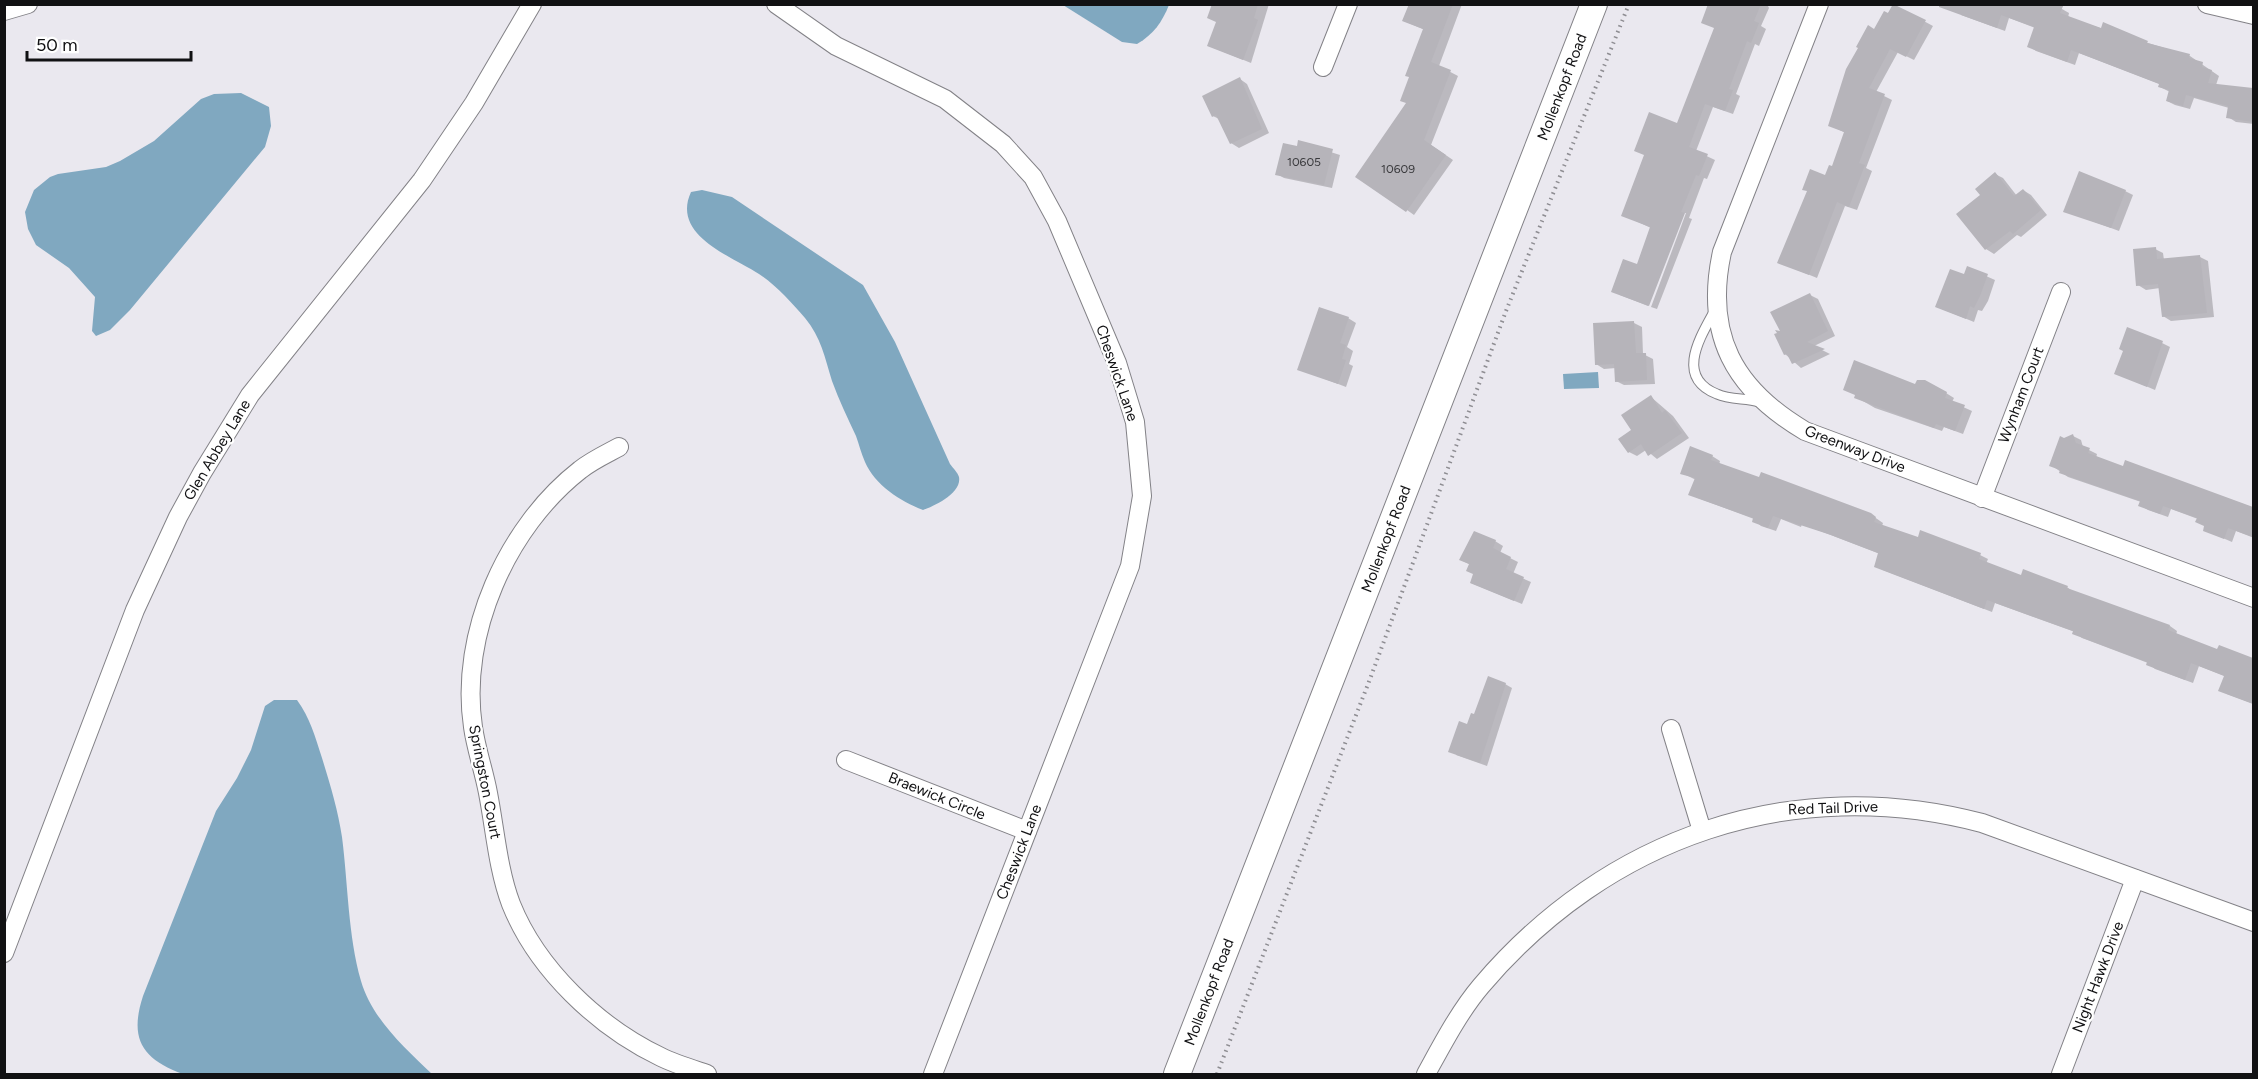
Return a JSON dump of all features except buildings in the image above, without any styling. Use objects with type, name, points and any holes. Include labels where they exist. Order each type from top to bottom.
[{"type":"street","points":[[4,11],[28,4]]},
{"type":"street","name":"Glen Abbey Lane","points":[[4,953],[135,610],[177,517],[250,394],[422,180],[474,104],[532,4]]},
{"type":"street","name":"Cheswick Lane","points":[[776,4],[836,46],[945,99],[1003,144],[1033,177],[1057,221],[1117,363],[1135,422],[1142,496],[1130,566],[933,1074]]},
{"type":"street","points":[[1323,68],[1348,4]]},
{"type":"street","name":"Mollenkopf Road","points":[[1177,1074],[1594,4]]},
{"type":"street","name":"Greenway Drive","points":[[1819,4],[1722,252],[1716,308],[1724,342],[1733,364],[1747,385],[1764,404],[1805,431],[2253,598]]},
{"type":"street","points":[[2207,4],[2253,15]]},
{"type":"street","name":"Wynham Court","points":[[1982,498],[2061,292]]},
{"type":"street","name":"Springston Court","points":[[619,447],[581,469],[554,493],[507,557],[495,581],[477,634],[472,666],[473,726],[512,904],[542,957],[576,997],[613,1028],[660,1056],[707,1074]]},
{"type":"street","points":[[1671,729],[1702,831]]},
{"type":"street","name":"Braewick Circle","points":[[846,760],[1027,831]]},
{"type":"street","name":"Red Tail Drive","points":[[1426,1074],[1479,987],[1556,911],[1603,877],[1645,854],[1702,831],[1753,815],[1803,807],[1898,807],[1948,814],[1982,823],[2253,922]]},
{"type":"street","name":"Night Hawk Drive","points":[[2061,1074],[2135,879]]},
{"type":"lane","points":[[1716,308],[1695,346],[1693,355],[1696,374],[1700,382],[1717,394],[1764,404]]},
{"type":"path","points":[[1217,1074],[1370,679],[1506,311],[1629,4]]},
{"type":"water","points":[[1063,5],[1169,5],[1157,27],[1137,44],[1122,42]]},
{"type":"water","points":[[241,93],[269,107],[271,126],[265,147],[130,310],[110,330],[96,336],[92,331],[95,297],[69,268],[36,245],[28,229],[25,212],[34,190],[50,177],[58,174],[106,167],[120,161],[154,141],[201,99],[214,94]]},
{"type":"water","points":[[702,190],[732,197],[863,285],[895,342],[950,464],[959,477],[956,488],[946,498],[923,510],[897,497],[875,478],[865,462],[840,402],[822,348],[805,318],[772,284],[720,251],[696,232],[689,220],[687,207],[691,192]]},
{"type":"water","points":[[1598,372],[1599,388],[1564,389],[1563,374]]},
{"type":"water","points":[[274,700],[297,700],[309,720],[322,758],[340,827],[353,946],[366,995],[390,1032],[432,1074],[183,1074],[157,1062],[142,1046],[138,1024],[143,996],[216,811],[251,750],[265,706]]}]
